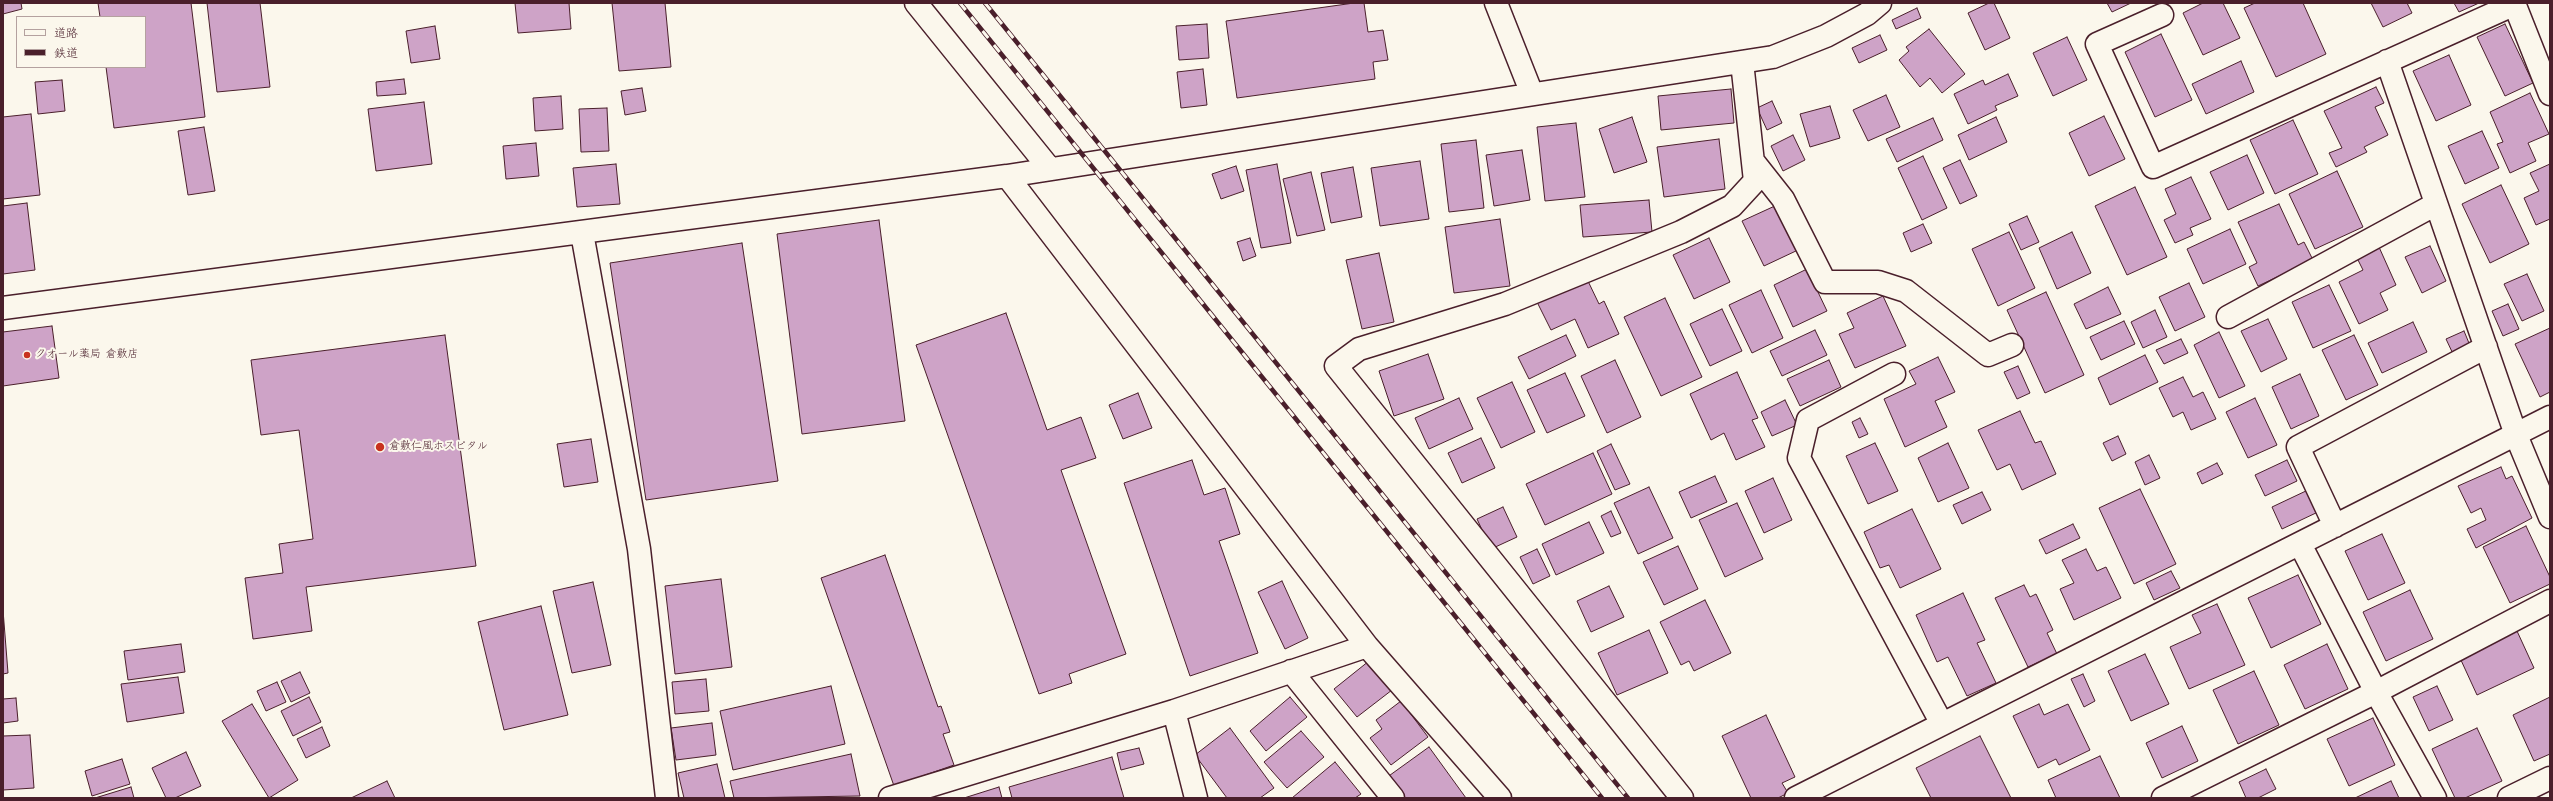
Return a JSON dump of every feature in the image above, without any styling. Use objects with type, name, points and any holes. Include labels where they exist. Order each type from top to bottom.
[{"type":"street","points":[[916,3],[1050,169]]},
{"type":"street","points":[[1496,3],[1532,94]]},
{"type":"street","points":[[3,308],[1008,176],[1773,57],[1826,36],[1867,14],[1880,3]]},
{"type":"street","points":[[2162,15],[2097,44],[2153,167],[2515,3],[2550,94]]},
{"type":"street","points":[[2387,61],[2516,435],[2550,517]]},
{"type":"street","points":[[1682,798],[1336,366],[1359,349],[1505,304],[1681,232],[1732,206],[1755,181],[1742,62]]},
{"type":"street","points":[[1753,161],[1783,199],[1825,282],[1878,282],[1906,291],[1988,355],[2012,345]]},
{"type":"street","points":[[1008,176],[1367,646],[1500,798]]},
{"type":"street","points":[[2228,317],[2436,204]]},
{"type":"street","points":[[582,233],[639,549],[667,798]]},
{"type":"street","points":[[2335,526],[2298,447],[2486,347]]},
{"type":"street","points":[[1894,374],[1808,420],[1799,458],[1942,724]]},
{"type":"street","points":[[1796,798],[2550,417]]},
{"type":"street","points":[[2300,544],[2376,692],[2435,798]]},
{"type":"street","points":[[2163,798],[2376,692],[2550,601]]},
{"type":"street","points":[[890,798],[1174,711],[1367,646]]},
{"type":"street","points":[[1291,671],[1393,798]]},
{"type":"street","points":[[1174,711],[1196,798]]},
{"type":"street","points":[[2520,796],[2550,778]]},
{"type":"building","points":[[3,3],[21,3],[22,9],[3,14]]},
{"type":"building","points":[[98,3],[191,3],[205,117],[114,128],[106,68],[146,68],[146,16],[100,16]]},
{"type":"building","points":[[207,3],[260,3],[270,87],[217,92]]},
{"type":"building","points":[[515,3],[569,3],[571,29],[518,33]]},
{"type":"building","points":[[612,3],[665,3],[671,67],[619,71]]},
{"type":"building","points":[[1354,3],[1364,3],[1368,32],[1383,30],[1388,60],[1373,62],[1375,79],[1237,98],[1226,21]]},
{"type":"building","points":[[1989,3],[1994,3],[2010,38],[1985,50],[1968,13]]},
{"type":"building","points":[[2107,3],[2131,3],[2112,12]]},
{"type":"building","points":[[2203,3],[2223,3],[2240,38],[2203,55],[2183,13]]},
{"type":"building","points":[[2255,3],[2303,3],[2326,54],[2276,77],[2244,8]]},
{"type":"building","points":[[2371,3],[2407,3],[2412,13],[2383,27]]},
{"type":"building","points":[[2454,3],[2479,3],[2459,12]]},
{"type":"building","points":[[1917,8],[1921,18],[1896,29],[1892,20]]},
{"type":"building","points":[[1207,24],[1209,58],[1179,60],[1176,26]]},
{"type":"building","points":[[2505,24],[2533,83],[2505,96],[2477,37]]},
{"type":"building","points":[[435,26],[440,59],[411,63],[406,31]]},
{"type":"building","points":[[1929,29],[1965,74],[1942,93],[1930,78],[1920,87],[1899,60],[1909,51],[1906,47]]},
{"type":"building","points":[[2161,34],[2192,100],[2155,117],[2125,52]]},
{"type":"building","points":[[1880,35],[1887,50],[1859,63],[1852,48]]},
{"type":"building","points":[[2067,37],[2087,80],[2053,96],[2033,53]]},
{"type":"building","points":[[2449,55],[2471,105],[2436,121],[2413,71]]},
{"type":"building","points":[[2241,61],[2254,92],[2206,114],[2192,84]]},
{"type":"building","points":[[1203,69],[1207,105],[1181,108],[1177,72]]},
{"type":"building","points":[[2008,74],[2018,96],[1995,106],[1997,110],[1968,124],[1954,94],[1983,80],[1985,85]]},
{"type":"building","points":[[404,79],[406,94],[377,96],[376,82]]},
{"type":"building","points":[[62,80],[65,111],[38,114],[35,82]]},
{"type":"building","points":[[2376,87],[2384,103],[2375,107],[2388,135],[2364,147],[2367,152],[2336,167],[2329,153],[2342,148],[2324,111]]},
{"type":"building","points":[[642,88],[646,111],[625,115],[621,91]]},
{"type":"building","points":[[1731,89],[1734,123],[1661,130],[1658,96]]},
{"type":"building","points":[[2530,93],[2549,134],[2528,143],[2536,161],[2510,173],[2497,144],[2503,142],[2490,112]]},
{"type":"building","points":[[1886,95],[1900,127],[1868,141],[1853,110]]},
{"type":"building","points":[[561,96],[563,129],[535,131],[533,98]]},
{"type":"building","points":[[1772,101],[1782,123],[1767,130],[1757,108]]},
{"type":"building","points":[[424,102],[432,164],[376,171],[368,109]]},
{"type":"building","points":[[1830,106],[1840,138],[1810,147],[1800,114]]},
{"type":"building","points":[[607,108],[609,151],[581,152],[579,109]]},
{"type":"building","points":[[31,114],[40,195],[3,199],[3,117]]},
{"type":"building","points":[[2104,116],[2125,159],[2089,176],[2069,133]]},
{"type":"building","points":[[1632,117],[1647,162],[1614,173],[1599,129]]},
{"type":"building","points":[[1996,117],[2007,142],[1969,160],[1958,135]]},
{"type":"building","points":[[1933,118],[1943,140],[1897,162],[1886,139]]},
{"type":"building","points":[[2293,120],[2318,174],[2275,194],[2250,140]]},
{"type":"building","points":[[1576,123],[1585,197],[1545,201],[1537,127]]},
{"type":"building","points":[[204,127],[215,191],[188,195],[178,131]]},
{"type":"building","points":[[2482,131],[2499,168],[2465,184],[2448,146]]},
{"type":"building","points":[[1793,135],[1805,160],[1783,171],[1771,146]]},
{"type":"building","points":[[1719,139],[1725,189],[1664,197],[1657,147]]},
{"type":"building","points":[[1476,140],[1484,208],[1449,212],[1441,144]]},
{"type":"building","points":[[536,143],[539,176],[506,179],[503,146]]},
{"type":"building","points":[[1522,150],[1530,200],[1494,206],[1486,155]]},
{"type":"building","points":[[2247,155],[2264,193],[2228,210],[2210,172]]},
{"type":"building","points":[[1923,156],[1947,208],[1922,220],[1898,168]]},
{"type":"building","points":[[1960,160],[1977,196],[1960,204],[1943,168]]},
{"type":"building","points":[[1420,161],[1429,219],[1380,226],[1371,168]]},
{"type":"building","points":[[616,164],[620,204],[577,207],[573,168]]},
{"type":"building","points":[[1277,164],[1291,243],[1261,248],[1246,170]]},
{"type":"building","points":[[2550,164],[2550,219],[2536,225],[2524,198],[2539,191],[2530,173]]},
{"type":"building","points":[[1236,166],[1244,191],[1221,199],[1212,174]]},
{"type":"building","points":[[1353,167],[1362,217],[1331,223],[1321,173]]},
{"type":"building","points":[[2337,171],[2363,227],[2315,249],[2289,194]]},
{"type":"building","points":[[1311,172],[1325,230],[1297,236],[1283,179]]},
{"type":"building","points":[[2191,177],[2211,219],[2190,228],[2193,235],[2175,243],[2164,220],[2176,214],[2165,189]]},
{"type":"building","points":[[2501,185],[2529,244],[2490,263],[2462,204]]},
{"type":"building","points":[[2135,187],[2167,257],[2127,275],[2095,206]]},
{"type":"building","points":[[1649,200],[1652,232],[1583,237],[1580,205]]},
{"type":"building","points":[[27,203],[35,270],[3,274],[3,206]]},
{"type":"building","points":[[2279,204],[2298,245],[2304,242],[2313,260],[2258,286],[2249,267],[2257,263],[2238,222]]},
{"type":"building","points":[[1777,205],[1798,250],[1764,266],[1742,221]]},
{"type":"building","points":[[2027,216],[2039,242],[2021,250],[2009,224]]},
{"type":"building","points":[[1500,219],[1510,286],[1454,293],[1445,227]]},
{"type":"building","points":[[879,220],[905,421],[802,434],[777,234]]},
{"type":"building","points":[[1923,224],[1932,243],[1911,252],[1903,233]]},
{"type":"building","points":[[2230,229],[2246,264],[2203,284],[2187,249]]},
{"type":"building","points":[[2009,232],[2035,288],[1998,306],[1972,249]]},
{"type":"building","points":[[2072,232],[2091,273],[2057,289],[2039,248]]},
{"type":"building","points":[[1250,238],[1256,256],[1243,261],[1237,242]]},
{"type":"building","points":[[1709,238],[1730,282],[1694,299],[1673,255]]},
{"type":"building","points":[[742,243],[778,481],[646,500],[610,263]]},
{"type":"building","points":[[2430,246],[2446,281],[2422,293],[2405,257]]},
{"type":"building","points":[[2379,247],[2396,285],[2380,293],[2388,310],[2359,324],[2339,282],[2363,270],[2357,258]]},
{"type":"building","points":[[1379,253],[1394,322],[1362,329],[1346,260]]},
{"type":"building","points":[[1807,269],[1827,311],[1793,327],[1774,285]]},
{"type":"building","points":[[2527,274],[2544,311],[2522,321],[2504,284]]},
{"type":"building","points":[[1587,279],[1599,304],[1604,301],[1619,334],[1588,348],[1575,319],[1551,330],[1537,302]]},
{"type":"building","points":[[2189,283],[2205,317],[2175,331],[2159,297]]},
{"type":"building","points":[[2329,285],[2351,331],[2313,348],[2292,302]]},
{"type":"building","points":[[2108,287],[2121,314],[2086,329],[2074,304]]},
{"type":"building","points":[[1761,290],[1783,338],[1752,353],[1729,305]]},
{"type":"building","points":[[2046,292],[2084,375],[2045,393],[2007,310]]},
{"type":"building","points":[[1883,296],[1906,346],[1855,368],[1839,334],[1854,328],[1847,313]]},
{"type":"building","points":[[1665,298],[1702,377],[1661,396],[1624,317]]},
{"type":"building","points":[[2508,304],[2519,329],[2503,336],[2492,311]]},
{"type":"building","points":[[1722,309],[1742,351],[1710,366],[1690,324]]},
{"type":"building","points":[[2155,310],[2167,337],[2143,348],[2131,322]]},
{"type":"building","points":[[1006,313],[1047,430],[1081,417],[1096,458],[1061,470],[1126,654],[1069,674],[1072,683],[1039,694],[916,345]]},
{"type":"building","points":[[2268,319],[2287,359],[2261,372],[2241,331]]},
{"type":"building","points":[[2124,321],[2135,344],[2101,360],[2090,337]]},
{"type":"building","points":[[2413,322],[2427,352],[2382,373],[2368,343]]},
{"type":"building","points":[[52,326],[59,378],[3,386],[3,332]]},
{"type":"building","points":[[2550,328],[2550,392],[2540,397],[2515,344]]},
{"type":"building","points":[[1815,330],[1827,355],[1782,376],[1770,351]]},
{"type":"building","points":[[2464,331],[2471,348],[2454,356],[2446,339]]},
{"type":"building","points":[[2219,332],[2245,386],[2219,398],[2194,345]]},
{"type":"building","points":[[445,335],[476,566],[306,587],[312,631],[253,639],[245,578],[283,573],[279,544],[313,539],[299,430],[261,435],[251,360]]},
{"type":"building","points":[[1566,335],[1576,356],[1529,379],[1518,357]]},
{"type":"building","points":[[2354,335],[2378,385],[2346,400],[2322,350]]},
{"type":"building","points":[[2181,339],[2188,353],[2164,364],[2156,350]]},
{"type":"building","points":[[1428,354],[1444,399],[1394,416],[1379,371]]},
{"type":"building","points":[[2145,355],[2158,382],[2110,405],[2098,378]]},
{"type":"building","points":[[1938,357],[1955,392],[1935,401],[1947,427],[1905,447],[1884,399],[1916,384],[1909,371]]},
{"type":"building","points":[[1615,360],[1641,417],[1607,433],[1581,376]]},
{"type":"building","points":[[1829,360],[1841,387],[1800,406],[1787,379]]},
{"type":"building","points":[[2018,366],[2030,393],[2017,399],[2004,372]]},
{"type":"building","points":[[1737,372],[1758,418],[1752,420],[1765,447],[1736,460],[1724,433],[1711,440],[1690,394]]},
{"type":"building","points":[[1565,373],[1585,416],[1547,433],[1527,390]]},
{"type":"building","points":[[2300,374],[2319,416],[2291,429],[2272,387]]},
{"type":"building","points":[[2183,377],[2193,397],[2203,392],[2216,419],[2191,430],[2183,412],[2173,417],[2159,388]]},
{"type":"building","points":[[1512,382],[1535,432],[1501,448],[1477,398]]},
{"type":"building","points":[[1138,393],[1152,428],[1123,439],[1109,405]]},
{"type":"building","points":[[1459,398],[1473,429],[1429,449],[1415,418]]},
{"type":"building","points":[[2255,398],[2277,445],[2248,458],[2226,412]]},
{"type":"building","points":[[1785,400],[1797,425],[1772,436],[1761,412]]},
{"type":"building","points":[[2020,411],[2035,443],[2041,441],[2056,474],[2022,490],[2010,464],[1997,470],[1978,430]]},
{"type":"building","points":[[1860,418],[1868,434],[1859,438],[1852,422]]},
{"type":"building","points":[[2118,436],[2126,454],[2112,461],[2103,443]]},
{"type":"building","points":[[1481,438],[1495,468],[1462,483],[1448,453]]},
{"type":"building","points":[[591,439],[598,482],[564,487],[557,444]]},
{"type":"building","points":[[1875,443],[1898,491],[1868,504],[1846,456]]},
{"type":"building","points":[[1948,443],[1969,488],[1938,502],[1918,458]]},
{"type":"building","points":[[1611,444],[1630,484],[1615,490],[1597,451]]},
{"type":"building","points":[[1593,453],[1612,494],[1545,525],[1526,484]]},
{"type":"building","points":[[2149,455],[2160,478],[2145,485],[2135,462]]},
{"type":"building","points":[[1192,460],[1204,495],[1225,488],[1240,534],[1219,541],[1258,653],[1190,676],[1124,483]]},
{"type":"building","points":[[2287,460],[2297,481],[2265,496],[2255,475]]},
{"type":"building","points":[[2217,463],[2223,474],[2202,484],[2197,473]]},
{"type":"building","points":[[2501,467],[2506,479],[2512,476],[2532,518],[2476,548],[2467,529],[2486,520],[2481,508],[2471,513],[2458,486]]},
{"type":"building","points":[[1715,476],[1727,502],[1691,518],[1679,492]]},
{"type":"building","points":[[1773,478],[1792,520],[1764,533],[1745,491]]},
{"type":"building","points":[[1649,487],[1673,538],[1638,554],[1614,503]]},
{"type":"building","points":[[2140,489],[2176,564],[2134,584],[2099,508]]},
{"type":"building","points":[[2308,490],[2318,512],[2282,529],[2272,507]]},
{"type":"building","points":[[1982,492],[1991,510],[1962,524],[1953,505]]},
{"type":"building","points":[[1737,503],[1763,559],[1725,577],[1699,520]]},
{"type":"building","points":[[1503,507],[1517,537],[1491,549],[1477,519]]},
{"type":"building","points":[[1912,509],[1941,569],[1900,588],[1889,565],[1880,568],[1864,532]]},
{"type":"building","points":[[1611,511],[1621,533],[1611,537],[1601,516]]},
{"type":"building","points":[[1589,522],[1604,553],[1556,575],[1542,544]]},
{"type":"building","points":[[2073,524],[2080,538],[2046,554],[2039,540]]},
{"type":"building","points":[[2526,526],[2550,577],[2550,584],[2510,603],[2483,547]]},
{"type":"building","points":[[2382,534],[2405,583],[2368,600],[2345,551]]},
{"type":"building","points":[[1678,546],[1698,589],[1664,605],[1643,562]]},
{"type":"building","points":[[1537,549],[1550,576],[1533,584],[1520,557]]},
{"type":"building","points":[[2086,549],[2097,571],[2106,567],[2121,598],[2074,620],[2060,589],[2074,583],[2062,560]]},
{"type":"building","points":[[885,555],[938,707],[941,706],[950,732],[943,734],[954,765],[894,786],[821,578]]},
{"type":"building","points":[[2171,571],[2180,588],[2154,600],[2146,583]]},
{"type":"building","points":[[2298,575],[2321,624],[2271,648],[2248,598]]},
{"type":"building","points":[[721,579],[732,667],[675,674],[665,586]]},
{"type":"building","points":[[1282,581],[1308,638],[1285,649],[1258,592]]},
{"type":"building","points":[[593,582],[611,665],[572,673],[553,591]]},
{"type":"building","points":[[2024,585],[2030,597],[2036,594],[2053,630],[2047,633],[2057,654],[2028,667],[1995,598]]},
{"type":"building","points":[[1609,586],[1624,617],[1591,632],[1577,601]]},
{"type":"building","points":[[2410,590],[2433,639],[2386,661],[2363,612]]},
{"type":"building","points":[[1963,593],[1985,640],[1977,643],[1996,683],[1967,696],[1948,657],[1937,662],[1916,615]]},
{"type":"building","points":[[1705,600],[1731,653],[1694,671],[1689,661],[1681,665],[1660,622]]},
{"type":"building","points":[[2217,604],[2245,665],[2189,689],[2170,647],[2201,633],[2192,615]]},
{"type":"building","points":[[541,606],[568,715],[504,730],[478,622]]},
{"type":"building","points":[[3,610],[8,673],[3,674]]},
{"type":"building","points":[[1649,630],[1668,673],[1617,695],[1598,653]]},
{"type":"building","points":[[2517,631],[2534,668],[2477,695],[2460,658]]},
{"type":"building","points":[[181,644],[185,672],[128,680],[124,651]]},
{"type":"building","points":[[2327,644],[2348,689],[2305,709],[2284,665]]},
{"type":"building","points":[[2145,654],[2169,704],[2131,721],[2108,671]]},
{"type":"building","points":[[1369,661],[1392,690],[1357,717],[1334,689]]},
{"type":"building","points":[[2254,671],[2279,725],[2238,744],[2213,690]]},
{"type":"building","points":[[300,672],[310,693],[291,702],[281,681]]},
{"type":"building","points":[[2083,674],[2095,701],[2084,707],[2071,679]]},
{"type":"building","points":[[178,677],[184,713],[127,722],[121,684]]},
{"type":"building","points":[[706,679],[709,711],[675,714],[672,682]]},
{"type":"building","points":[[277,682],[286,702],[266,711],[257,691]]},
{"type":"building","points":[[831,686],[845,744],[733,770],[720,711]]},
{"type":"building","points":[[2437,686],[2453,720],[2429,731],[2413,697]]},
{"type":"building","points":[[309,697],[321,722],[293,736],[281,711]]},
{"type":"building","points":[[1290,697],[1307,717],[1266,751],[1250,731]]},
{"type":"building","points":[[2550,697],[2550,754],[2534,761],[2513,715]]},
{"type":"building","points":[[16,698],[18,721],[3,723],[3,699]]},
{"type":"building","points":[[1401,701],[1428,737],[1391,765],[1370,738],[1382,729],[1376,720]]},
{"type":"building","points":[[252,704],[298,780],[269,798],[222,721]]},
{"type":"building","points":[[2039,704],[2044,715],[2068,704],[2090,750],[2059,765],[2056,759],[2038,768],[2013,716]]},
{"type":"building","points":[[1766,715],[1795,777],[1782,783],[1788,793],[1778,798],[1751,798],[1722,736]]},
{"type":"building","points":[[2373,718],[2395,765],[2349,786],[2327,739]]},
{"type":"building","points":[[712,723],[716,755],[676,760],[671,728]]},
{"type":"building","points":[[2182,726],[2198,761],[2162,778],[2146,743]]},
{"type":"building","points":[[322,727],[330,746],[306,758],[297,739]]},
{"type":"building","points":[[1230,728],[1274,788],[1260,798],[1227,798],[1195,755]]},
{"type":"building","points":[[2477,728],[2502,781],[2465,798],[2455,798],[2432,749]]},
{"type":"building","points":[[1301,731],[1324,757],[1287,788],[1264,762]]},
{"type":"building","points":[[30,735],[34,788],[3,790],[3,736]]},
{"type":"building","points":[[1980,736],[2011,798],[1931,798],[1916,768]]},
{"type":"building","points":[[1429,747],[1466,798],[1401,798],[1386,778]]},
{"type":"building","points":[[1139,748],[1144,764],[1121,770],[1117,753]]},
{"type":"building","points":[[186,752],[201,786],[175,798],[166,798],[152,768]]},
{"type":"building","points":[[851,754],[860,796],[734,798],[730,781]]},
{"type":"building","points":[[2100,756],[2120,798],[2056,798],[2048,780]]},
{"type":"building","points":[[1112,757],[1124,798],[1012,798],[1009,787]]},
{"type":"building","points":[[122,759],[130,784],[92,796],[85,771]]},
{"type":"building","points":[[1335,762],[1361,794],[1355,798],[1292,798]]},
{"type":"building","points":[[717,764],[725,798],[684,798],[678,773]]},
{"type":"building","points":[[2266,769],[2276,789],[2258,798],[2246,798],[2239,782]]},
{"type":"building","points":[[387,781],[395,798],[351,798]]},
{"type":"building","points":[[2391,781],[2399,798],[2355,798]]},
{"type":"building","points":[[131,787],[134,798],[95,798]]},
{"type":"building","points":[[999,787],[1002,798],[964,798]]},
{"type":"railway","points":[[960,3],[1602,798]]},
{"type":"railway","points":[[985,3],[1628,798]]},
{"type":"place","name":"クオール薬局 倉敷店","points":[[27,355]]},
{"type":"place","name":"倉敷仁風ホスピタル","points":[[380,447]]}]
